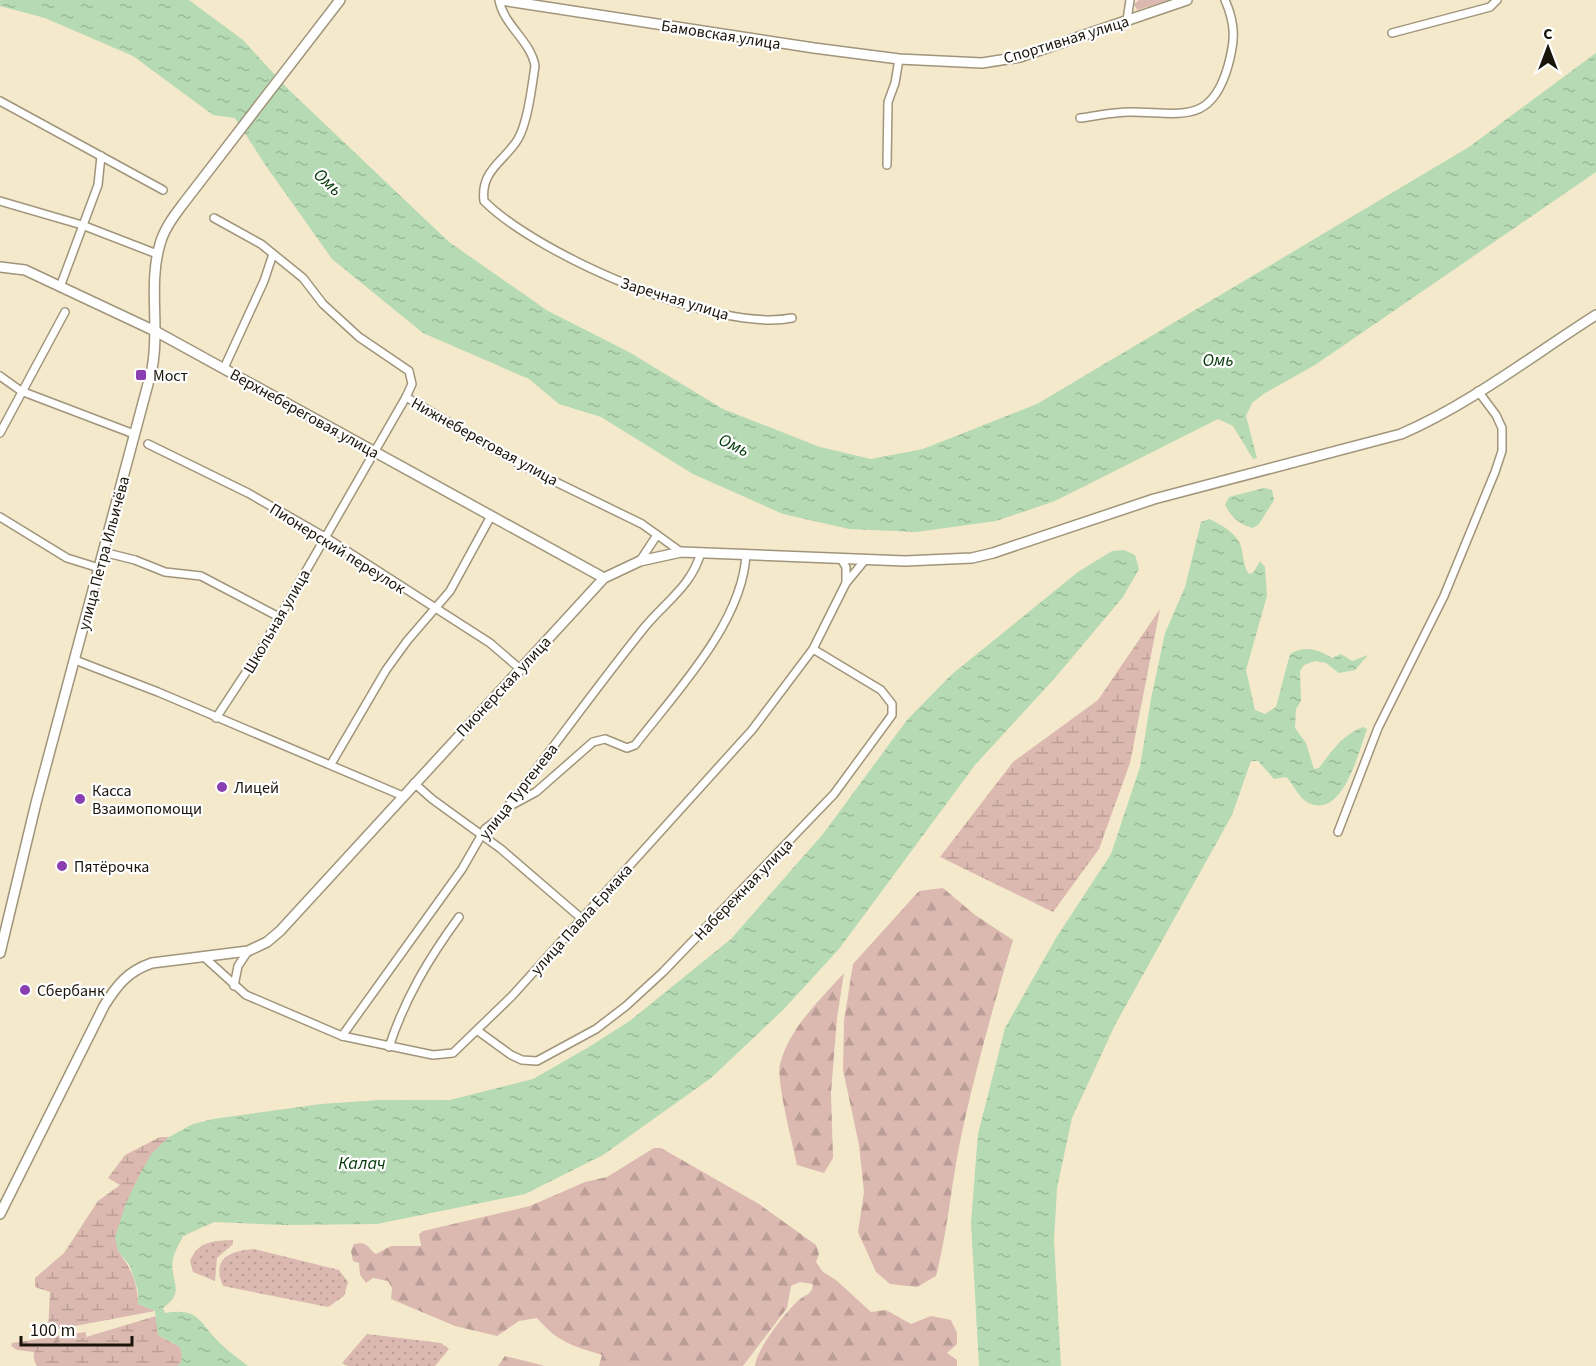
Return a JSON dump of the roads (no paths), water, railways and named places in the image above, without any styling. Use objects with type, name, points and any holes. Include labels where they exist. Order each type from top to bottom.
[{"type":"street","name":"улица Петра Ильичёва","points":[[0,953],[20,867],[152,369],[157,332],[157,254],[169,223],[340,0]]},
{"type":"street","name":"Бамовская улица","points":[[500,0],[899,58],[941,62]]},
{"type":"street","name":"Заречная улица","points":[[500,0],[505,18],[533,57],[535,66],[519,138],[492,167],[484,182],[484,201],[549,247],[618,281],[651,293],[741,317],[792,318]]},
{"type":"street","points":[[1127,20],[1130,0]]},
{"type":"street","name":"Спортивная улица","points":[[941,62],[988,62],[1020,57],[1187,0]]},
{"type":"street","points":[[1080,118],[1129,112],[1190,112],[1211,102],[1221,88],[1235,41],[1234,25],[1225,0]]},
{"type":"street","points":[[1392,33],[1479,10],[1490,6],[1497,0]]},
{"type":"street","points":[[887,165],[888,102],[895,83],[899,58]]},
{"type":"street","points":[[0,101],[163,190]]},
{"type":"street","points":[[60,286],[98,184],[101,156]]},
{"type":"street","points":[[0,201],[82,225],[157,254]]},
{"type":"street","name":"Нижнебереговая улица","points":[[213,218],[273,254],[303,278],[323,304],[359,337],[409,371],[412,384],[406,397],[513,460],[588,495],[657,535],[681,552]]},
{"type":"street","points":[[224,369],[264,281],[273,254]]},
{"type":"street","name":"Верхнебереговая улица","points":[[0,267],[17,267],[157,332],[604,578]]},
{"type":"street","points":[[0,433],[65,312]]},
{"type":"street","name":"Пионерская улица","points":[[0,1214],[35,1138],[115,988],[138,968],[152,963],[248,951],[267,942],[289,923],[519,668],[604,578],[640,561],[681,552],[945,561],[993,553],[1154,499],[1401,434],[1421,425],[1478,391],[1596,315]]},
{"type":"street","points":[[0,376],[21,391],[134,434]]},
{"type":"street","points":[[1338,832],[1377,728],[1444,596],[1502,451],[1502,428],[1497,415],[1478,391]]},
{"type":"street","name":"Школьная улица","points":[[216,718],[261,651],[406,397]]},
{"type":"street","name":"Пионерский переулок","points":[[148,444],[248,493],[325,537],[490,643],[519,668]]},
{"type":"street","points":[[331,764],[386,670],[450,591],[491,516]]},
{"type":"street","points":[[0,517],[67,558],[99,568]]},
{"type":"street","points":[[640,561],[657,535]]},
{"type":"street","points":[[103,552],[135,560],[165,572],[201,576],[279,617]]},
{"type":"street","name":"улица Тургенева","points":[[342,1036],[462,869],[481,836],[507,807],[643,628],[686,584],[701,552]]},
{"type":"street","points":[[507,807],[536,792],[593,742],[605,739],[627,748],[635,745],[721,630],[741,584],[746,554]]},
{"type":"street","points":[[841,559],[846,567],[846,583]]},
{"type":"street","name":"улица Павла Ермака","points":[[204,957],[234,986],[258,1002],[342,1036],[389,1047],[444,1055],[460,1049],[752,730],[813,649],[846,583],[865,560]]},
{"type":"street","name":"Набережная улица","points":[[478,1030],[511,1055],[529,1062],[537,1061],[596,1029],[663,972],[834,794],[884,729],[893,709],[890,699],[881,690],[813,649]]},
{"type":"street","points":[[75,660],[158,692],[403,796]]},
{"type":"street","points":[[414,783],[501,849],[581,918]]},
{"type":"street","points":[[389,1047],[397,1022],[427,961],[459,917]]},
{"type":"street","points":[[234,986],[238,966],[248,951]]},
{"type":"water","name":"Омь","points":[[0,0],[189,0],[243,40],[288,89],[449,242],[548,311],[629,352],[723,409],[820,447],[871,459],[923,449],[1037,404],[1469,147],[1596,53],[1596,172],[1315,365],[1265,393],[1252,403],[1246,416],[1257,458],[1253,459],[1233,426],[1218,419],[1055,501],[996,521],[916,532],[849,529],[783,514],[693,474],[601,417],[559,404],[529,379],[423,333],[332,259],[235,118],[213,115],[133,56],[45,18],[0,6]]},
{"type":"water","points":[[1264,488],[1272,490],[1274,500],[1259,524],[1253,528],[1236,520],[1225,505],[1229,497]]},
{"type":"water","points":[[1209,519],[1226,528],[1237,538],[1249,574],[1253,573],[1260,561],[1265,567],[1267,596],[1246,670],[1255,710],[1265,714],[1276,707],[1290,654],[1296,651],[1311,649],[1332,658],[1341,654],[1352,661],[1368,655],[1355,670],[1339,673],[1326,663],[1315,661],[1304,665],[1300,671],[1301,701],[1296,709],[1295,728],[1306,743],[1314,769],[1319,768],[1349,734],[1363,727],[1367,729],[1348,779],[1333,800],[1323,805],[1307,802],[1286,777],[1274,779],[1258,761],[1251,761],[1232,815],[1115,1025],[1072,1118],[1057,1188],[1054,1240],[1061,1366],[979,1366],[971,1223],[978,1134],[1005,1028],[1056,938],[1111,854],[1140,767],[1165,633],[1185,587],[1201,522]]},
{"type":"water","name":"Калач","points":[[1124,550],[1135,555],[1139,569],[1123,597],[1054,679],[975,765],[839,949],[783,1010],[711,1078],[603,1155],[525,1194],[377,1224],[284,1225],[214,1222],[183,1236],[173,1259],[176,1291],[170,1302],[163,1308],[165,1313],[177,1312],[193,1315],[225,1348],[248,1366],[177,1366],[181,1363],[180,1347],[158,1335],[155,1311],[138,1304],[138,1291],[130,1266],[118,1251],[115,1237],[126,1203],[141,1172],[152,1153],[169,1137],[193,1124],[213,1119],[321,1104],[380,1100],[450,1100],[533,1079],[589,1047],[631,1020],[731,939],[823,834],[907,720],[951,675],[1078,572],[1112,551]]},
{"type":"place","name":"Мост","points":[[141,375]]},
{"type":"place","name":"Лицей","points":[[222,787]]},
{"type":"place","name":"Касса Взаимопомощи","points":[[80,799]]},
{"type":"place","name":"Пятёрочка","points":[[62,866]]},
{"type":"place","name":"Сбербанк","points":[[25,990]]}]
